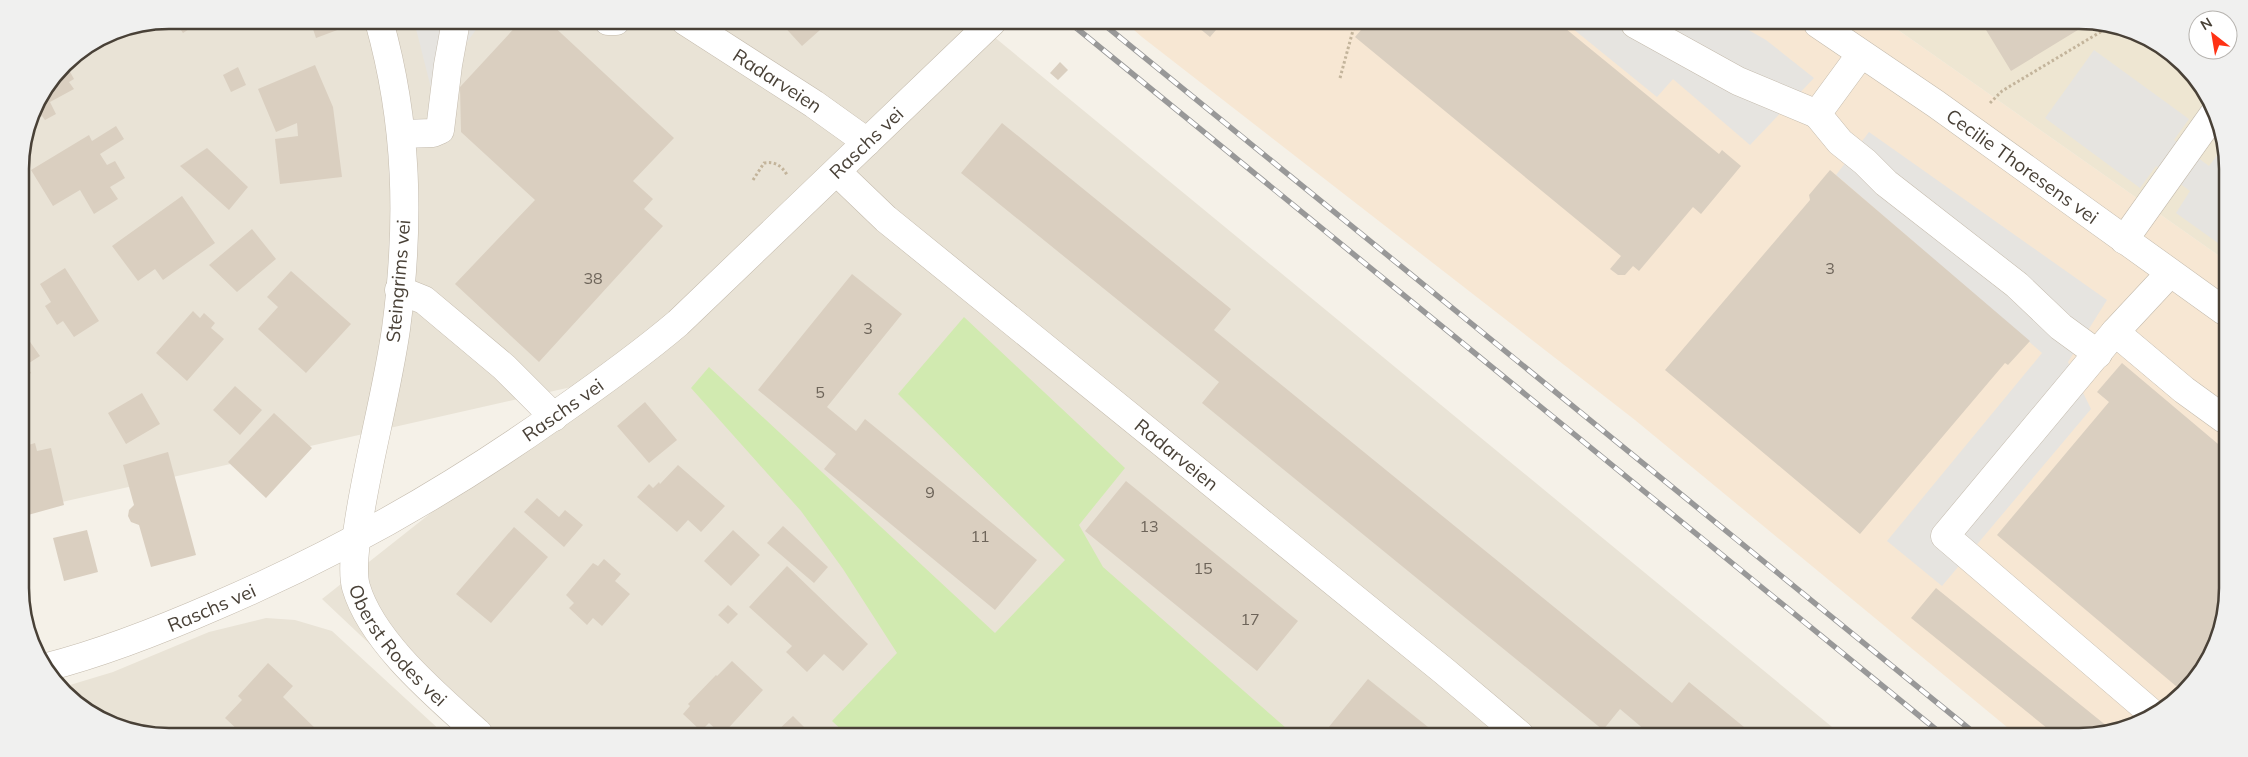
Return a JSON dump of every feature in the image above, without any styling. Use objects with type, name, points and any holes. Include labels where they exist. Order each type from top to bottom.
[{"type":"street","name":"Steingrims vei","points":[[356,540],[370,453],[396,330],[405,236],[402,134],[391,63],[381,29]]},
{"type":"street","points":[[402,134],[433,133],[440,130],[455,29]]},
{"type":"street","name":"Radarveien","points":[[697,29],[814,104],[867,142]]},
{"type":"street","name":"Raschs vei","points":[[52,666],[157,631],[272,582],[356,540],[446,489],[554,416],[634,360],[656,342],[837,172],[985,29]]},
{"type":"street","points":[[1644,29],[1738,81],[1817,114],[1840,142],[1865,162],[1886,183],[2017,285],[2061,327],[2098,354]]},
{"type":"street","name":"Cecilie Thoresens vei","points":[[1825,29],[1936,104],[2219,307]]},
{"type":"street","points":[[1817,114],[1861,54]]},
{"type":"street","points":[[2124,240],[2210,119]]},
{"type":"street","name":"Radarveien","points":[[837,172],[886,219],[1512,728]]},
{"type":"street","points":[[2148,711],[1945,536],[2116,332],[2170,273]]},
{"type":"street","points":[[399,290],[424,300],[504,367],[554,416]]},
{"type":"street","points":[[2116,332],[2184,390],[2219,415]]},
{"type":"street","name":"Oberst Rodes vei","points":[[356,540],[355,585],[363,606],[390,645],[414,674],[473,728]]},
{"type":"path","points":[[1340,78],[1353,29]]},
{"type":"path","points":[[1988,105],[2002,91],[2102,31]]},
{"type":"path","points":[[753,180],[764,163],[773,162],[785,171],[790,180]]},
{"type":"shaded area","points":[[416,29],[476,29],[432,92]]},
{"type":"shaded area","points":[[984,29],[1833,728],[459,728],[322,599],[598,381],[29,509],[29,160],[36,124],[43,107],[63,76],[76,63],[107,43],[124,36],[150,30]]},
{"type":"shaded area","points":[[1133,29],[1897,29],[2219,256],[2219,588],[2218,607],[2214,625],[2209,642],[2201,658],[2185,681],[2172,694],[2149,710],[2133,718],[2107,726],[2088,728],[2008,728],[1635,420]]},
{"type":"shaded area","points":[[1573,29],[1747,29],[1766,40],[1814,78],[1750,145],[1673,79],[1657,97]]},
{"type":"shaded area","points":[[1897,29],[2098,30],[2133,39],[2157,52],[2185,76],[2205,107],[2212,124],[2217,141],[2219,160],[2219,256]]},
{"type":"shaded area","points":[[2094,50],[2189,119],[2174,140],[2209,166],[2218,154],[2219,244],[2176,213],[2190,191],[2156,166],[2140,188],[2045,118]]},
{"type":"shaded area","points":[[1869,132],[2107,300],[2068,362],[2091,409],[1942,586],[1887,541],[2042,353],[1836,175]]},
{"type":"shaded area","points":[[266,618],[295,620],[332,631],[438,728],[150,727],[115,718],[99,710],[69,685],[113,672],[209,632]]},
{"type":"green space","points":[[964,317],[1125,468],[1079,525],[1103,567],[1286,728],[840,728],[832,721],[897,653],[843,569],[801,511],[691,388],[709,367],[995,633],[1065,560],[898,394]]},
{"type":"building","points":[[180,29],[189,29],[183,33]]},
{"type":"building","points":[[313,29],[340,29],[316,38]]},
{"type":"building","points":[[514,29],[557,29],[674,138],[633,181],[653,199],[644,209],[663,226],[539,362],[455,284],[535,200],[461,132],[460,87]]},
{"type":"building","points":[[786,29],[821,29],[802,46]]},
{"type":"building","points":[[1200,29],[1217,29],[1210,37]]},
{"type":"building","points":[[1362,29],[1566,29],[1719,154],[1722,150],[1741,166],[1701,214],[1693,207],[1639,271],[1633,266],[1625,275],[1618,275],[1610,269],[1621,256],[1355,37]]},
{"type":"building","points":[[1985,29],[2079,29],[2011,71]]},
{"type":"building","points":[[1060,62],[1068,70],[1058,80],[1050,73]]},
{"type":"building","points":[[315,65],[333,107],[342,177],[280,184],[275,139],[298,136],[297,123],[276,132],[258,89]]},
{"type":"building","points":[[238,67],[246,85],[231,92],[223,75]]},
{"type":"building","points":[[69,70],[74,79],[69,82],[74,89],[50,102],[56,114],[45,120],[42,116],[39,118],[52,91]]},
{"type":"building","points":[[1002,123],[1231,309],[1214,330],[1672,703],[1689,682],[1745,728],[1643,728],[1620,709],[1605,728],[1601,728],[1202,403],[1219,382],[961,173]]},
{"type":"building","points":[[116,126],[124,139],[100,154],[107,165],[115,161],[125,178],[110,187],[118,199],[94,214],[80,190],[53,206],[31,170],[89,135],[92,141]]},
{"type":"building","points":[[207,148],[248,187],[229,210],[180,166]]},
{"type":"building","points":[[1830,170],[2030,341],[2008,365],[2005,363],[1860,534],[1665,370],[1810,200],[1809,195]]},
{"type":"building","points":[[182,196],[215,243],[163,280],[155,269],[138,281],[112,246]]},
{"type":"building","points":[[252,229],[276,259],[237,292],[209,265]]},
{"type":"building","points":[[65,268],[99,321],[74,337],[63,321],[57,325],[45,306],[51,302],[40,284]]},
{"type":"building","points":[[291,271],[351,324],[306,373],[258,329],[278,307],[267,297]]},
{"type":"building","points":[[852,274],[902,314],[827,407],[856,431],[865,419],[1037,560],[995,610],[824,469],[836,454],[758,390]]},
{"type":"building","points":[[193,311],[200,318],[204,313],[215,323],[211,328],[224,339],[187,381],[156,353]]},
{"type":"building","points":[[29,340],[40,356],[29,363]]},
{"type":"building","points":[[2122,363],[2219,445],[2218,607],[2209,642],[2196,666],[2178,688],[1997,535],[2109,402],[2097,392]]},
{"type":"building","points":[[235,386],[262,410],[240,435],[213,410]]},
{"type":"building","points":[[142,393],[160,424],[126,444],[108,413]]},
{"type":"building","points":[[645,402],[677,440],[649,463],[617,426]]},
{"type":"building","points":[[274,413],[312,448],[266,498],[228,462]]},
{"type":"building","points":[[35,443],[37,451],[51,448],[64,505],[29,515],[29,445]]},
{"type":"building","points":[[168,452],[196,555],[151,567],[139,525],[131,522],[128,516],[129,510],[134,505],[123,465]]},
{"type":"building","points":[[678,465],[725,506],[701,532],[688,520],[677,532],[637,497],[649,484],[653,488],[659,482],[660,484]]},
{"type":"building","points":[[1126,481],[1298,621],[1257,671],[1085,531]]},
{"type":"building","points":[[537,498],[559,517],[565,510],[583,525],[564,547],[524,512]]},
{"type":"building","points":[[783,526],[828,567],[814,583],[767,543]]},
{"type":"building","points":[[514,527],[548,557],[491,623],[456,594]]},
{"type":"building","points":[[87,530],[98,572],[64,581],[53,538]]},
{"type":"building","points":[[733,530],[760,555],[731,586],[704,561]]},
{"type":"building","points":[[604,559],[621,574],[615,581],[630,594],[602,626],[593,618],[587,625],[569,608],[574,603],[566,595],[593,563],[598,566]]},
{"type":"building","points":[[787,566],[868,644],[843,671],[824,654],[807,672],[786,652],[792,646],[749,607]]},
{"type":"building","points":[[1936,588],[2107,726],[2047,728],[1911,618]]},
{"type":"building","points":[[728,605],[738,614],[728,624],[718,615]]},
{"type":"building","points":[[732,661],[763,690],[729,728],[714,728],[709,723],[704,728],[698,728],[683,714],[690,706],[688,704]]},
{"type":"building","points":[[268,663],[293,686],[283,697],[315,728],[236,728],[225,718],[242,700],[238,696]]},
{"type":"building","points":[[1368,679],[1429,728],[1328,728]]},
{"type":"building","points":[[793,716],[805,728],[780,728]]},
{"type":"railway","points":[[1078,29],[1934,728]]},
{"type":"railway","points":[[1110,29],[1968,728]]}]
